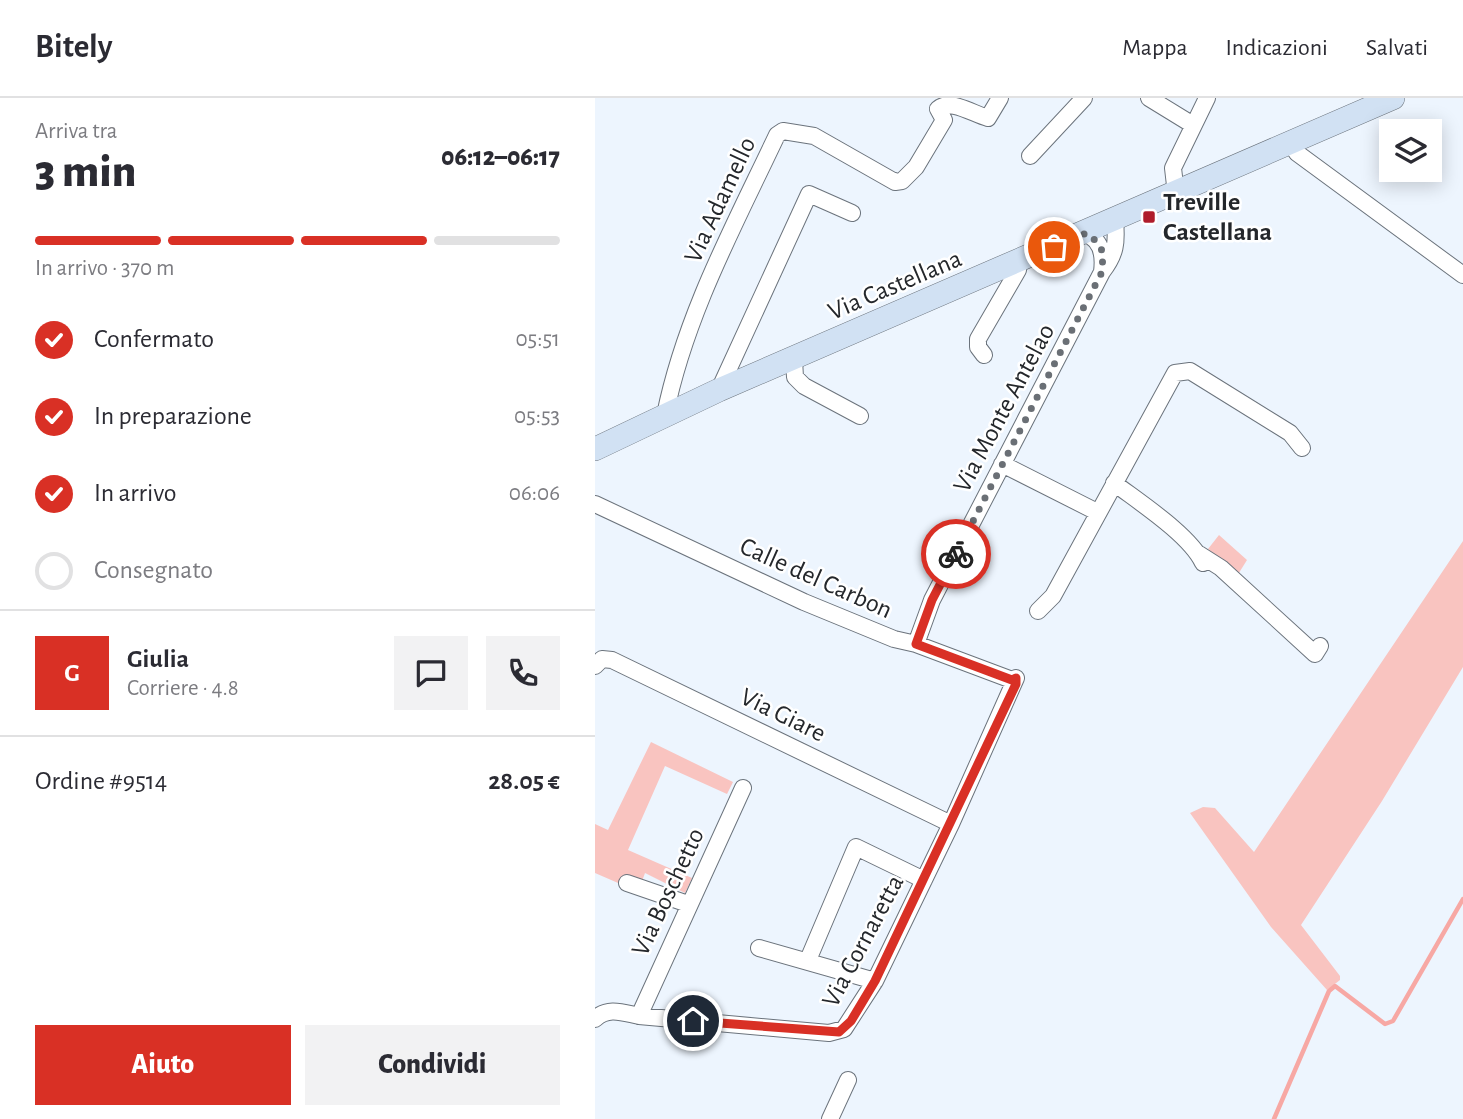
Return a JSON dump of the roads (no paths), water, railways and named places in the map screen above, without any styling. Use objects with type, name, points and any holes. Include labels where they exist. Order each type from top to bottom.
[{"type":"street","name":"Via Adamello","points":[[665,415],[679,359],[704,290],[778,135],[783,131],[814,136],[868,169],[895,182],[902,181],[916,167],[944,120],[938,109],[942,104],[950,102],[988,118],[1000,98]]},
{"type":"street","points":[[1030,156],[1084,98]]},
{"type":"street","points":[[1149,98],[1193,125]]},
{"type":"street","points":[[1176,194],[1173,168],[1207,98]]},
{"type":"street","name":"Via Castellana","points":[[595,449],[719,390],[794,360],[1393,98]]},
{"type":"street","points":[[1291,144],[1297,153],[1463,275]]},
{"type":"street","points":[[719,390],[809,194],[852,213]]},
{"type":"street","name":"Via Monte Antelao","points":[[916,644],[932,600],[1102,272],[1116,251],[1115,220]]},
{"type":"street","points":[[1084,234],[1091,235],[1100,246],[1102,272]]},
{"type":"street","points":[[983,355],[978,339],[1018,270],[1019,262]]},
{"type":"street","points":[[794,360],[795,377],[804,386],[860,416]]},
{"type":"street","points":[[1038,611],[1053,596],[1175,373],[1184,370],[1290,433],[1302,448]]},
{"type":"street","points":[[1002,464],[1097,513]]},
{"type":"street","points":[[1114,483],[1201,560],[1221,568],[1315,654],[1320,646]]},
{"type":"street","name":"Calle del Carbon","points":[[595,504],[804,603],[894,639],[916,644],[1012,680],[1016,678],[1016,684]]},
{"type":"street","name":"Via Giare","points":[[595,666],[602,659],[612,660],[951,824]]},
{"type":"street","name":"Via Cornaretta","points":[[595,1019],[600,1014],[614,1011],[639,1016],[839,1032],[851,1021],[875,981],[1016,684]]},
{"type":"street","name":"Via Boschetto","points":[[639,1016],[743,788]]},
{"type":"street","points":[[808,960],[856,847],[924,880]]},
{"type":"street","points":[[627,883],[688,904]]},
{"type":"street","points":[[759,948],[875,981]]},
{"type":"street","points":[[830,1119],[848,1080]]},
{"type":"waterway","points":[[1274,1119],[1329,991],[1335,986],[1385,1024],[1393,1021],[1463,899]]},
{"type":"place","name":"Treville Castellana","points":[[1149,217]]}]
